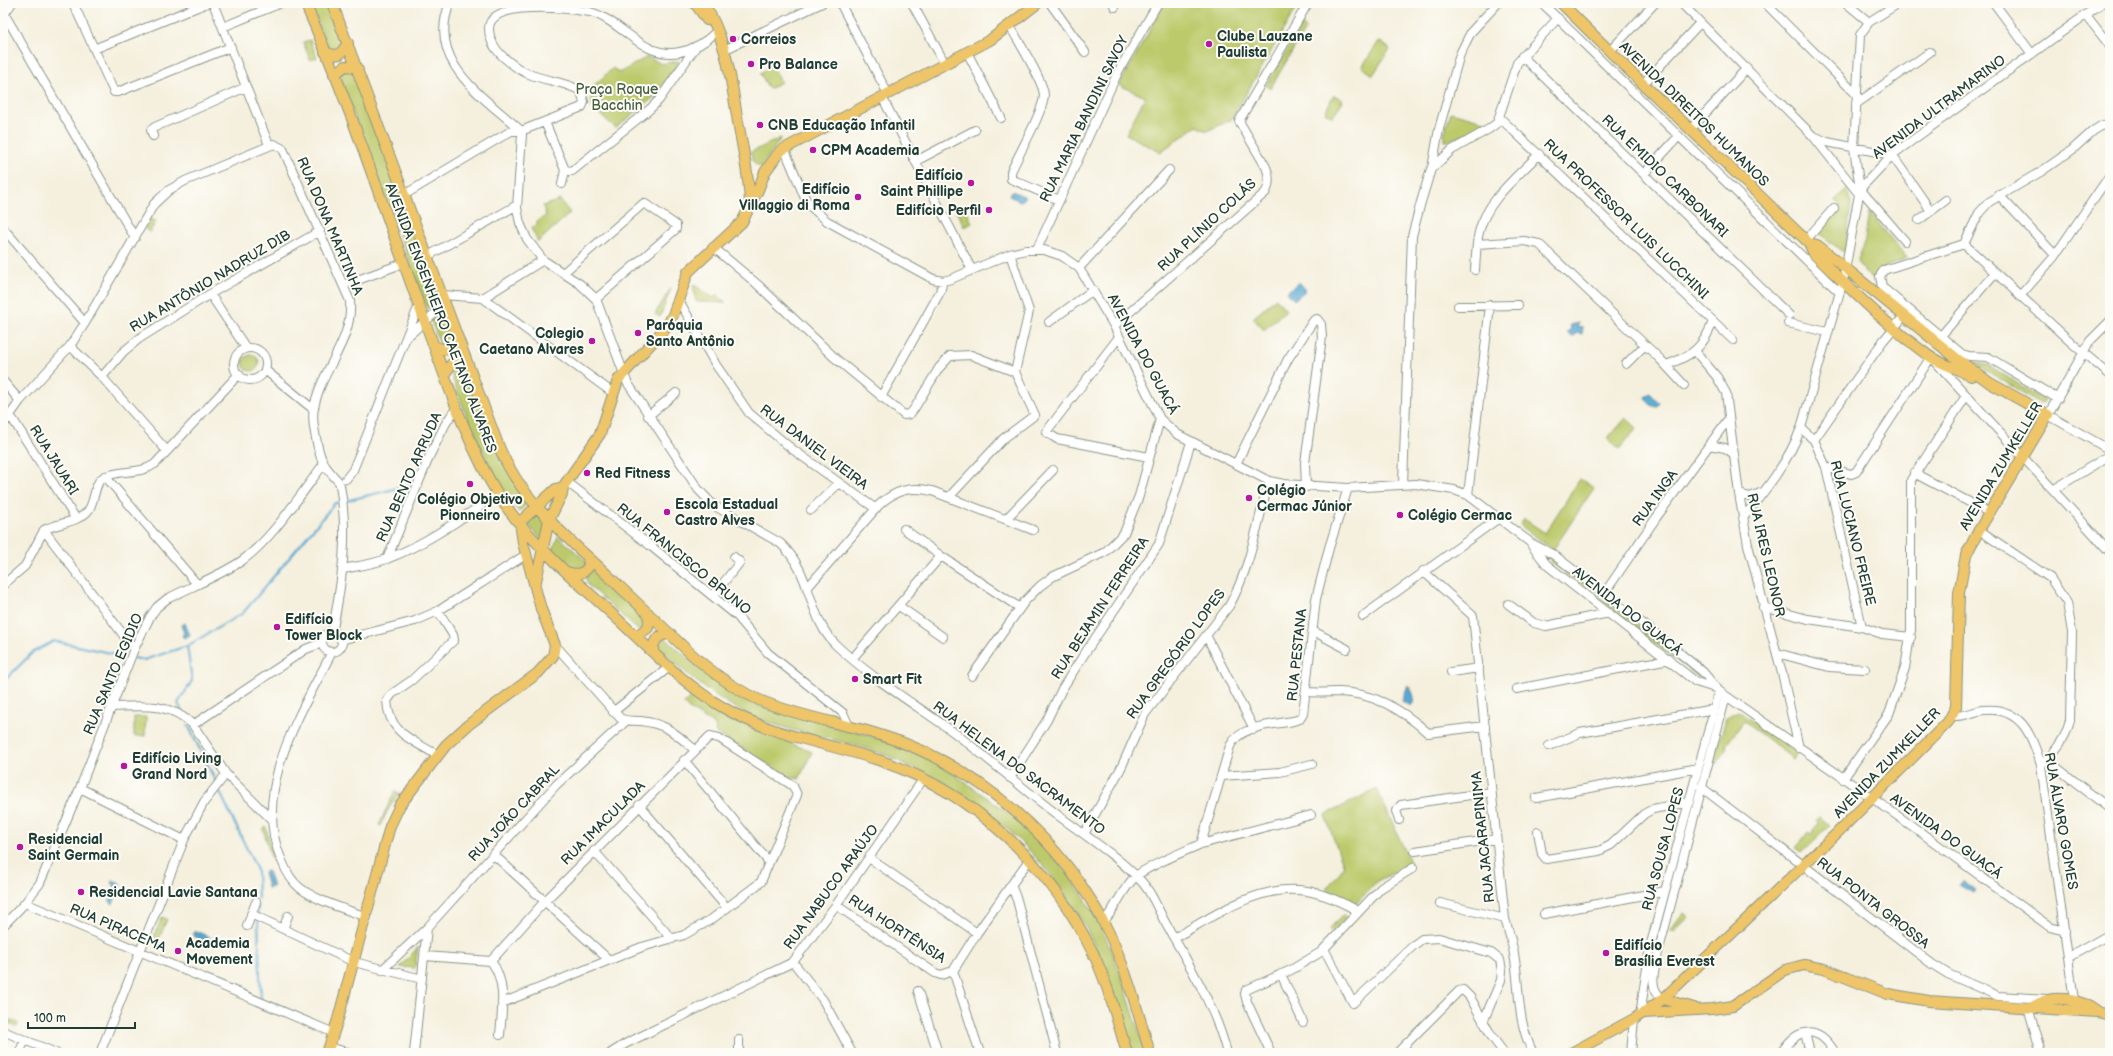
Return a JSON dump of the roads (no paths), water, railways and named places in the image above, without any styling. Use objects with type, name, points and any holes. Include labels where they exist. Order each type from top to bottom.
[{"type":"main road","name":"AVENIDA ENGENHEIRO CAETANO ALVARES","points":[[305,3],[326,52],[457,407],[483,467],[498,494],[543,550],[634,634],[668,668],[725,708],[747,720],[772,730],[877,760],[924,778],[964,802],[1012,842],[1060,897],[1093,953],[1106,986],[1127,1053]]},
{"type":"main road","name":"AVENIDA ENGENHEIRO CAETANO ALVARES","points":[[332,3],[505,462],[514,477],[537,507],[588,557],[709,668],[747,693],[784,709],[849,726],[911,746],[959,772],[994,795],[1034,830],[1060,857],[1078,880],[1103,922],[1126,975],[1150,1053]]},
{"type":"main road","points":[[695,3],[718,34]]},
{"type":"main road","points":[[704,3],[710,13],[724,50],[731,78],[747,172],[750,207]]},
{"type":"main road","points":[[536,582],[549,520],[565,485],[600,434],[613,393],[623,374],[668,326],[688,272],[713,247],[742,222],[763,175],[771,161],[784,148],[990,40],[1038,3]]},
{"type":"main road","name":"AVENIDA DIREITOS HUMANOS","points":[[1561,3],[1807,242],[1812,251],[1842,281],[1894,328],[1932,358],[1982,382],[1990,383]]},
{"type":"main road","points":[[326,52],[333,55],[340,54],[348,43]]},
{"type":"main road","points":[[334,74],[345,66],[354,67],[358,70]]},
{"type":"main road","points":[[747,172],[763,175]]},
{"type":"main road","name":"AVENIDA DIREITOS HUMANOS","points":[[1807,242],[1817,245],[1956,358],[1990,383],[2048,415]]},
{"type":"main road","points":[[434,346],[444,351],[451,350],[456,346],[459,340]]},
{"type":"main road","points":[[445,373],[454,361],[460,358],[466,360]]},
{"type":"main road","name":"AVENIDA ZUMKELLER","points":[[1571,1053],[1639,1015],[1663,999],[1872,799],[1953,716],[1956,706],[1959,593],[1961,573],[1966,555],[1979,530],[2048,415]]},
{"type":"main road","points":[[327,1050],[334,1033],[394,815],[400,804],[437,755],[468,725],[538,673],[549,663],[555,645],[541,609],[536,582],[527,554],[520,522],[556,489],[565,485]]},
{"type":"main road","points":[[567,572],[577,574],[583,573],[589,566],[588,557]]},
{"type":"main road","points":[[634,634],[639,634],[648,628],[648,613]]},
{"type":"main road","points":[[653,652],[654,641],[657,638],[671,634]]},
{"type":"main road","points":[[1639,1015],[1725,1008],[1736,1005],[1781,973],[1804,965],[1824,969],[1901,998],[2052,1010],[2085,1008]]},
{"type":"main road","points":[[1663,999],[1700,1010]]},
{"type":"main road","points":[[2049,999],[2049,1005],[2052,1010]]},
{"type":"main road","points":[[2030,1008],[2049,999],[2074,1000],[2085,1008],[2110,1015]]},
{"type":"street","points":[[12,3],[4,16],[135,238]]},
{"type":"street","points":[[73,3],[113,91],[116,93],[231,47]]},
{"type":"street","points":[[94,49],[206,3]]},
{"type":"street","points":[[3,425],[20,401],[70,346],[85,323],[154,204],[169,190],[269,145],[213,3]]},
{"type":"street","points":[[223,27],[281,3]]},
{"type":"street","points":[[450,3],[443,28],[445,41],[452,62],[466,81],[521,131],[523,136],[517,204],[520,223],[534,251],[543,260],[563,273],[580,284],[596,299],[676,229],[676,225],[672,220],[644,203],[563,273]]},
{"type":"street","points":[[724,50],[822,3]]},
{"type":"street","points":[[840,3],[916,161],[972,270]]},
{"type":"street","points":[[912,3],[945,64]]},
{"type":"street","points":[[1050,3],[1085,52]]},
{"type":"street","name":"RUA MARIA BANDINI SAVOY","points":[[1037,249],[1058,200],[1118,72],[1158,3]]},
{"type":"street","name":"RUA PLÍNIO COLÁS","points":[[1114,326],[1266,192],[1269,184],[1269,175],[1266,167],[1239,121],[1308,3]]},
{"type":"street","points":[[1403,484],[1412,236],[1431,169],[1439,129],[1460,54],[1471,32],[1498,3]]},
{"type":"street","points":[[1542,3],[1839,292]]},
{"type":"street","points":[[1610,51],[1655,3]]},
{"type":"street","points":[[1681,3],[1813,136],[1905,241]]},
{"type":"street","points":[[1765,3],[1856,100]]},
{"type":"street","points":[[1846,3],[1869,22]]},
{"type":"street","points":[[1742,518],[1764,491],[1796,442],[1801,428],[1842,281],[1860,191],[1854,148],[1858,46],[1863,29],[1869,22],[1899,3]]},
{"type":"street","points":[[1994,3],[2032,54]]},
{"type":"street","name":"AVENIDA ULTRAMARINO","points":[[1860,191],[1892,155],[2102,3]]},
{"type":"street","points":[[404,195],[511,131],[521,131],[582,107],[584,102],[583,95],[577,89],[527,73],[516,67],[495,49],[490,37],[489,27],[493,13],[499,8],[520,4],[600,14],[650,50],[671,54],[694,48],[718,34]]},
{"type":"street","points":[[2086,15],[2110,46]]},
{"type":"street","points":[[1431,169],[1457,146],[1489,129],[1499,117],[1514,69],[1522,56],[1558,18]]},
{"type":"street","points":[[1643,84],[1700,23]]},
{"type":"street","points":[[1010,26],[1040,82],[1044,95],[1038,113],[1011,172],[1011,180],[1058,200]]},
{"type":"street","points":[[565,170],[572,171],[660,100],[694,48]]},
{"type":"street","points":[[967,52],[1001,118]]},
{"type":"street","points":[[1856,100],[1930,52]]},
{"type":"street","name":"RUA EMIDIO CARBONARI","points":[[1522,56],[1644,174],[1789,319],[1828,332]]},
{"type":"street","points":[[1690,130],[1747,68]]},
{"type":"street","points":[[153,136],[151,130],[154,127],[246,87]]},
{"type":"street","name":"RUA PROFESSOR LUIS LUCCHINI","points":[[1499,117],[1734,340]]},
{"type":"street","points":[[545,122],[565,170],[562,184]]},
{"type":"street","points":[[2058,399],[1988,357],[1962,354],[1884,291],[1880,276],[1884,270],[1964,244],[1984,206],[1999,195],[2042,171],[2066,155],[2093,131],[2110,123]]},
{"type":"street","points":[[916,161],[974,130]]},
{"type":"street","points":[[1644,174],[1680,136]]},
{"type":"street","points":[[1813,136],[1827,142],[1892,155],[1931,211]]},
{"type":"street","name":"RUA DONA MARTINHA","points":[[269,145],[278,144],[283,149],[350,301],[350,320],[347,331],[319,390],[314,408],[315,434],[323,465]]},
{"type":"street","points":[[784,148],[805,198],[827,221],[933,279],[944,281],[940,292],[881,397]]},
{"type":"street","points":[[1475,270],[1477,244],[1485,217],[1493,203],[1539,154]]},
{"type":"street","points":[[1079,268],[1169,170]]},
{"type":"street","points":[[2020,296],[2055,256],[2110,175]]},
{"type":"street","points":[[1999,195],[2055,256]]},
{"type":"street","points":[[1919,220],[1946,200]]},
{"type":"street","points":[[428,256],[517,204]]},
{"type":"street","points":[[1807,242],[1834,208]]},
{"type":"street","points":[[3,228],[85,323]]},
{"type":"street","name":"RUA ANTÔNIO NADRUZ DIB","points":[[102,377],[131,345],[210,294],[320,230]]},
{"type":"street","points":[[1477,244],[1524,241],[1539,244],[1645,345],[1684,385]]},
{"type":"street","points":[[1964,244],[2020,296],[2110,375]]},
{"type":"street","points":[[713,247],[757,284],[835,358],[904,415],[910,414],[946,358],[958,354],[971,355],[1015,372]]},
{"type":"street","name":"AVENIDA DO GUACÁ","points":[[944,281],[1010,254],[1037,249],[1062,256],[1079,268],[1093,290],[1114,326],[1160,419],[1191,442],[1269,481],[1306,487],[1348,488],[1403,484],[1444,488],[1468,495],[1531,543],[1554,555],[1604,594],[1703,672],[1717,690]]},
{"type":"street","points":[[950,496],[1004,438],[1035,415],[1015,372],[1029,311],[1010,254]]},
{"type":"street","points":[[408,335],[425,322],[444,300],[483,298],[543,260]]},
{"type":"street","points":[[344,285],[404,263]]},
{"type":"street","points":[[1940,337],[1995,273]]},
{"type":"street","points":[[1049,322],[1093,290]]},
{"type":"street","points":[[210,294],[246,348]]},
{"type":"street","points":[[483,298],[613,393]]},
{"type":"street","name":"RUA HELENA DO SACRAMENTO","points":[[596,299],[623,374],[648,416],[704,496],[713,505],[728,515],[780,543],[795,560],[804,574],[823,628],[835,644],[852,659],[954,733],[1010,778],[1118,859],[1143,883],[1210,1004],[1227,1053]]},
{"type":"street","name":"RUA DANIEL VIEIRA","points":[[678,299],[716,365],[749,413],[792,449],[876,509]]},
{"type":"street","points":[[342,480],[353,470],[419,305]]},
{"type":"street","points":[[1468,495],[1490,305]]},
{"type":"street","points":[[1458,306],[1518,305]]},
{"type":"street","points":[[1814,440],[1904,316]]},
{"type":"street","points":[[1236,464],[1288,359],[1314,320],[1318,319],[1321,324],[1322,337],[1305,463],[1306,487]]},
{"type":"street","points":[[1666,366],[1683,359],[1695,350],[1709,334],[1713,321]]},
{"type":"street","name":"AVENIDA ZUMKELLER","points":[[2048,415],[2083,352],[2098,332],[2110,321]]},
{"type":"street","points":[[1119,337],[1046,432],[1057,439],[1149,457]]},
{"type":"street","points":[[1626,364],[1645,345]]},
{"type":"street","points":[[70,346],[102,377],[167,451]]},
{"type":"street","points":[[246,348],[252,348],[262,353],[266,364],[265,370],[258,378],[247,379],[239,374],[235,362],[236,356],[246,348]]},
{"type":"street","name":"RUA IRES LEONOR","points":[[1695,350],[1724,388],[1742,518],[1763,607],[1777,653],[1800,748]]},
{"type":"street","points":[[1826,468],[1851,474],[1856,472],[1932,358],[2110,552]]},
{"type":"street","points":[[265,370],[314,408]]},
{"type":"street","points":[[3,585],[25,566],[44,530],[76,519],[86,513],[90,508],[99,483],[105,476],[143,471],[155,464],[239,374]]},
{"type":"street","points":[[3,381],[20,401]]},
{"type":"street","points":[[648,416],[676,393]]},
{"type":"street","points":[[1843,778],[1889,714],[1905,668],[1911,637],[1911,480],[1914,473],[1966,396]]},
{"type":"street","name":"RUA BENTO ARRUDA","points":[[387,559],[437,441],[451,414],[457,407]]},
{"type":"street","name":"RUA JAUARI","points":[[10,415],[76,519]]},
{"type":"street","name":"AVENIDA DIREITOS HUMANOS","points":[[2048,415],[2110,450]]},
{"type":"street","name":"RUA INGA","points":[[1604,594],[1729,418]]},
{"type":"street","points":[[972,676],[1020,608],[1040,586],[1052,577],[1105,552],[1124,533],[1139,496],[1160,419]]},
{"type":"street","name":"RUA LUCIANO FREIRE","points":[[1801,428],[1814,440],[1826,468],[1862,627]]},
{"type":"street","name":"RUA BEJAMIN FERREIRA","points":[[1010,778],[1047,720],[1062,689],[1083,656],[1159,544],[1191,442]]},
{"type":"street","points":[[1709,445],[1725,448],[1734,454]]},
{"type":"street","points":[[2053,490],[2110,455]]},
{"type":"street","points":[[323,465],[342,480],[345,522],[343,569],[332,633]]},
{"type":"street","name":"RUA SANTO EGIDIO","points":[[3,926],[40,883],[113,707],[134,649],[157,607],[166,599],[240,562],[255,550],[323,465]]},
{"type":"street","points":[[1006,519],[1053,470]]},
{"type":"street","points":[[1914,473],[1990,512]]},
{"type":"street","points":[[105,476],[197,584]]},
{"type":"street","name":"RUA GREGÓRIO LOPES","points":[[1084,834],[1121,768],[1145,714],[1229,606],[1239,589],[1250,554],[1269,481]]},
{"type":"street","points":[[811,510],[839,483]]},
{"type":"street","name":"RUA FRANCISCO BRUNO","points":[[565,485],[652,547],[737,616],[768,653],[843,713],[849,726]]},
{"type":"street","points":[[808,587],[888,496],[908,489],[921,488],[950,496],[1033,530]]},
{"type":"street","name":"RUA PESTANA","points":[[1201,844],[1234,738],[1247,730],[1300,719],[1303,714],[1316,599],[1321,574],[1348,488]]},
{"type":"street","points":[[1738,494],[1753,496],[1764,491]]},
{"type":"street","points":[[343,569],[387,559],[420,543],[498,494]]},
{"type":"street","points":[[1363,616],[1423,571],[1499,518]]},
{"type":"street","points":[[904,529],[941,556],[1020,608]]},
{"type":"street","points":[[44,530],[134,649]]},
{"type":"street","points":[[1979,530],[2050,578],[2067,603],[2072,632],[2070,720],[2068,733],[2044,763],[2110,809]]},
{"type":"street","name":"AVENIDA DO GUACÁ","points":[[1531,543],[1547,565],[1696,682],[1717,690],[1726,696],[1912,826],[2050,928],[2065,932]]},
{"type":"street","points":[[341,640],[415,621],[438,610],[527,554]]},
{"type":"street","points":[[852,659],[941,556]]},
{"type":"street","points":[[713,596],[740,562],[734,557]]},
{"type":"street","name":"RUA JACARAPINIMA","points":[[1423,571],[1473,616],[1485,726],[1490,792],[1505,919],[1514,949],[1521,1020],[1533,1053]]},
{"type":"street","points":[[1508,604],[1534,623],[1546,626],[1609,614]]},
{"type":"street","points":[[899,606],[943,637]]},
{"type":"street","points":[[1763,607],[1808,620],[1862,627],[1882,634],[1911,637]]},
{"type":"street","points":[[437,755],[398,731],[392,721],[387,701],[392,694],[412,680],[454,640],[453,635],[438,610]]},
{"type":"street","points":[[1313,631],[1347,649]]},
{"type":"street","points":[[193,724],[306,649],[322,643],[325,636],[332,633],[338,635],[341,640],[339,648],[332,652],[286,746],[277,772],[272,820],[274,840],[279,854],[294,883],[313,896],[367,917]]},
{"type":"street","points":[[1206,635],[1254,729]]},
{"type":"street","points":[[322,643],[324,648],[332,652]]},
{"type":"street","points":[[555,645],[613,712],[626,721],[641,721],[668,727],[695,750]]},
{"type":"street","points":[[1777,653],[1830,667],[1865,670]]},
{"type":"street","points":[[1517,689],[1669,660]]},
{"type":"street","points":[[613,712],[668,668]]},
{"type":"street","points":[[1451,672],[1479,668]]},
{"type":"street","name":"RUA SOUSA LOPES","points":[[1631,1053],[1650,947],[1714,709],[1717,690]]},
{"type":"street","points":[[1306,692],[1340,692],[1374,699],[1405,714],[1428,733],[1485,726]]},
{"type":"street","name":"RUA SOUSA LOPES","points":[[1653,986],[1658,953],[1726,696]]},
{"type":"street","points":[[113,707],[165,707],[177,712],[193,724],[226,774],[272,820]]},
{"type":"street","points":[[1549,746],[1580,733],[1714,709]]},
{"type":"street","name":"RUA ÁLVARO GOMES","points":[[1953,716],[1960,717],[1987,710],[2016,717],[2028,733],[2044,763],[2074,1000]]},
{"type":"street","name":"RUA JOÃO CABRAL","points":[[382,970],[427,928],[556,785],[626,721]]},
{"type":"street","name":"RUA IMACULADA","points":[[491,961],[544,901],[708,737],[715,736],[790,784],[797,795],[768,861]]},
{"type":"street","points":[[502,1003],[642,947],[684,935],[727,908],[761,882],[768,861],[684,760]]},
{"type":"street","points":[[1221,776],[1280,772],[1312,764]]},
{"type":"street","points":[[1536,798],[1698,768]]},
{"type":"street","points":[[100,1053],[184,840],[204,802],[226,774]]},
{"type":"street","name":"RUA NABUCO ARAÚJO","points":[[611,1053],[625,1044],[793,962],[836,905],[924,778]]},
{"type":"street","name":"RUA PONTA GROSSA","points":[[1701,787],[1932,964],[1948,974],[1998,996],[2049,999]]},
{"type":"street","points":[[80,788],[184,840]]},
{"type":"street","points":[[1399,820],[1396,811],[1401,804],[1490,792]]},
{"type":"street","points":[[1538,832],[1542,854],[1546,858],[1595,852],[1610,845],[1644,814],[1653,809],[1689,802]]},
{"type":"street","points":[[639,805],[727,908]]},
{"type":"street","points":[[1103,922],[1109,916],[1121,894],[1136,876],[1201,844],[1311,815]]},
{"type":"street","points":[[1415,851],[1496,839]]},
{"type":"street","points":[[594,850],[672,939]]},
{"type":"street","points":[[493,854],[608,960]]},
{"type":"street","points":[[869,858],[977,933]]},
{"type":"street","points":[[953,971],[977,933],[1029,860]]},
{"type":"street","points":[[1270,1053],[1247,1002],[1245,992],[1308,961],[1324,949],[1381,888],[1412,868]]},
{"type":"street","points":[[1011,885],[1017,900],[1057,1053]]},
{"type":"street","points":[[1174,938],[1219,912],[1246,900],[1282,891],[1298,890],[1316,892],[1358,911]]},
{"type":"street","points":[[1544,914],[1665,891]]},
{"type":"street","name":"RUA PIRACEMA","points":[[25,902],[334,1033]]},
{"type":"street","points":[[247,926],[256,902]]},
{"type":"street","points":[[1440,903],[1505,919]]},
{"type":"street","name":"RUA HORTÊNSIA","points":[[836,905],[935,973],[941,975],[953,971],[980,1053]]},
{"type":"street","points":[[251,914],[283,929],[285,932],[354,962],[422,979]]},
{"type":"street","points":[[283,929],[288,916]]},
{"type":"street","points":[[414,1053],[427,928]]},
{"type":"street","points":[[2068,957],[2110,934]]},
{"type":"street","points":[[1324,949],[1353,1003],[1422,939],[1439,938],[1491,954],[1500,960],[1502,971],[1501,980],[1484,1022]]},
{"type":"street","points":[[425,956],[491,961],[500,978],[502,1003],[500,1035]]},
{"type":"street","points":[[793,962],[823,1000],[852,1053]]},
{"type":"street","points":[[1281,974],[1303,1022]]},
{"type":"street","points":[[1644,981],[1648,985],[1653,986],[1657,995],[1663,999]]},
{"type":"street","points":[[1397,1053],[1459,991],[1463,990],[1466,991],[1504,1053]]},
{"type":"street","points":[[918,991],[938,1053]]},
{"type":"street","points":[[2030,1008],[2041,1053]]},
{"type":"street","points":[[3,1031],[56,1053]]},
{"type":"street","points":[[1781,1053],[1790,1040],[1805,1033],[1812,1032],[1822,1035],[1835,1053]]},
{"type":"street","points":[[1805,1033],[1810,1053]]},
{"type":"street","points":[[19,1053],[25,1040]]},
{"type":"street","points":[[739,1040],[739,1053]]},
{"type":"street","points":[[327,1050],[350,1053]]},
{"type":"water","points":[[1012,191],[1026,197],[1020,201],[1009,196]]},
{"type":"water","points":[[1299,282],[1306,290],[1294,300],[1287,292]]},
{"type":"water","points":[[1579,323],[1577,327],[1583,328],[1582,334],[1577,333],[1573,337],[1567,332],[1571,328],[1570,325]]},
{"type":"water","points":[[1650,393],[1660,403],[1657,407],[1650,404],[1645,397]]},
{"type":"water","points":[[185,623],[190,635],[184,638],[182,636],[184,633],[181,625]]},
{"type":"water","points":[[1408,685],[1414,698],[1411,706],[1402,701]]},
{"type":"water","points":[[268,871],[273,887],[268,888],[264,872]]},
{"type":"water","points":[[1963,880],[1975,889],[1973,892],[1959,884]]},
{"type":"water","points":[[112,881],[121,884],[113,904],[109,902],[115,885],[111,883]]},
{"type":"water","points":[[195,931],[210,937],[208,942],[193,936]]},
{"type":"waterway","points":[[345,501],[411,485]]},
{"type":"waterway","points":[[134,658],[144,660],[187,646],[243,613],[335,503],[340,502]]},
{"type":"waterway","points":[[3,682],[32,653],[54,641],[129,657]]},
{"type":"waterway","points":[[183,714],[178,703],[192,681],[187,646]]},
{"type":"waterway","points":[[188,725],[216,782]]},
{"type":"waterway","points":[[218,788],[257,870],[258,899]]},
{"type":"waterway","points":[[258,906],[258,915]]},
{"type":"waterway","points":[[258,920],[261,999]]},
{"type":"place","name":"Correios","points":[[733,39]]},
{"type":"place","name":"Clube Lauzane Paulista","points":[[1209,44]]},
{"type":"place","name":"Pro Balance","points":[[751,64]]},
{"type":"place","name":"CNB Educação Infantil","points":[[760,125]]},
{"type":"place","name":"CPM Academia","points":[[813,150]]},
{"type":"place","name":"Edifício Saint Phillipe","points":[[971,183]]},
{"type":"place","name":"Edifício Villaggio di Roma","points":[[858,197]]},
{"type":"place","name":"Edifício Perfil","points":[[989,210]]},
{"type":"place","name":"Paróquia Santo Antônio","points":[[638,333]]},
{"type":"place","name":"Colegio Caetano Alvares","points":[[592,341]]},
{"type":"place","name":"Red Fitness","points":[[587,473]]},
{"type":"place","name":"Colégio Objetivo Pionneiro","points":[[470,484]]},
{"type":"place","name":"Colégio Cermac Júnior","points":[[1249,498]]},
{"type":"place","name":"Escola Estadual Castro Alves","points":[[667,512]]},
{"type":"place","name":"Colégio Cermac","points":[[1400,515]]},
{"type":"place","name":"Edifício Tower Block","points":[[277,627]]},
{"type":"place","name":"Smart Fit","points":[[855,679]]},
{"type":"place","name":"Edifício Living Grand Nord","points":[[124,766]]},
{"type":"place","name":"Residencial Saint Germain","points":[[20,847]]},
{"type":"place","name":"Residencial Lavie Santana","points":[[81,892]]},
{"type":"place","name":"Academia Movement","points":[[178,951]]},
{"type":"place","name":"Edifício Brasília Everest","points":[[1606,953]]},
{"type":"park label","name":"Praça Roque Bacchin","points":[[617,98]]}]
